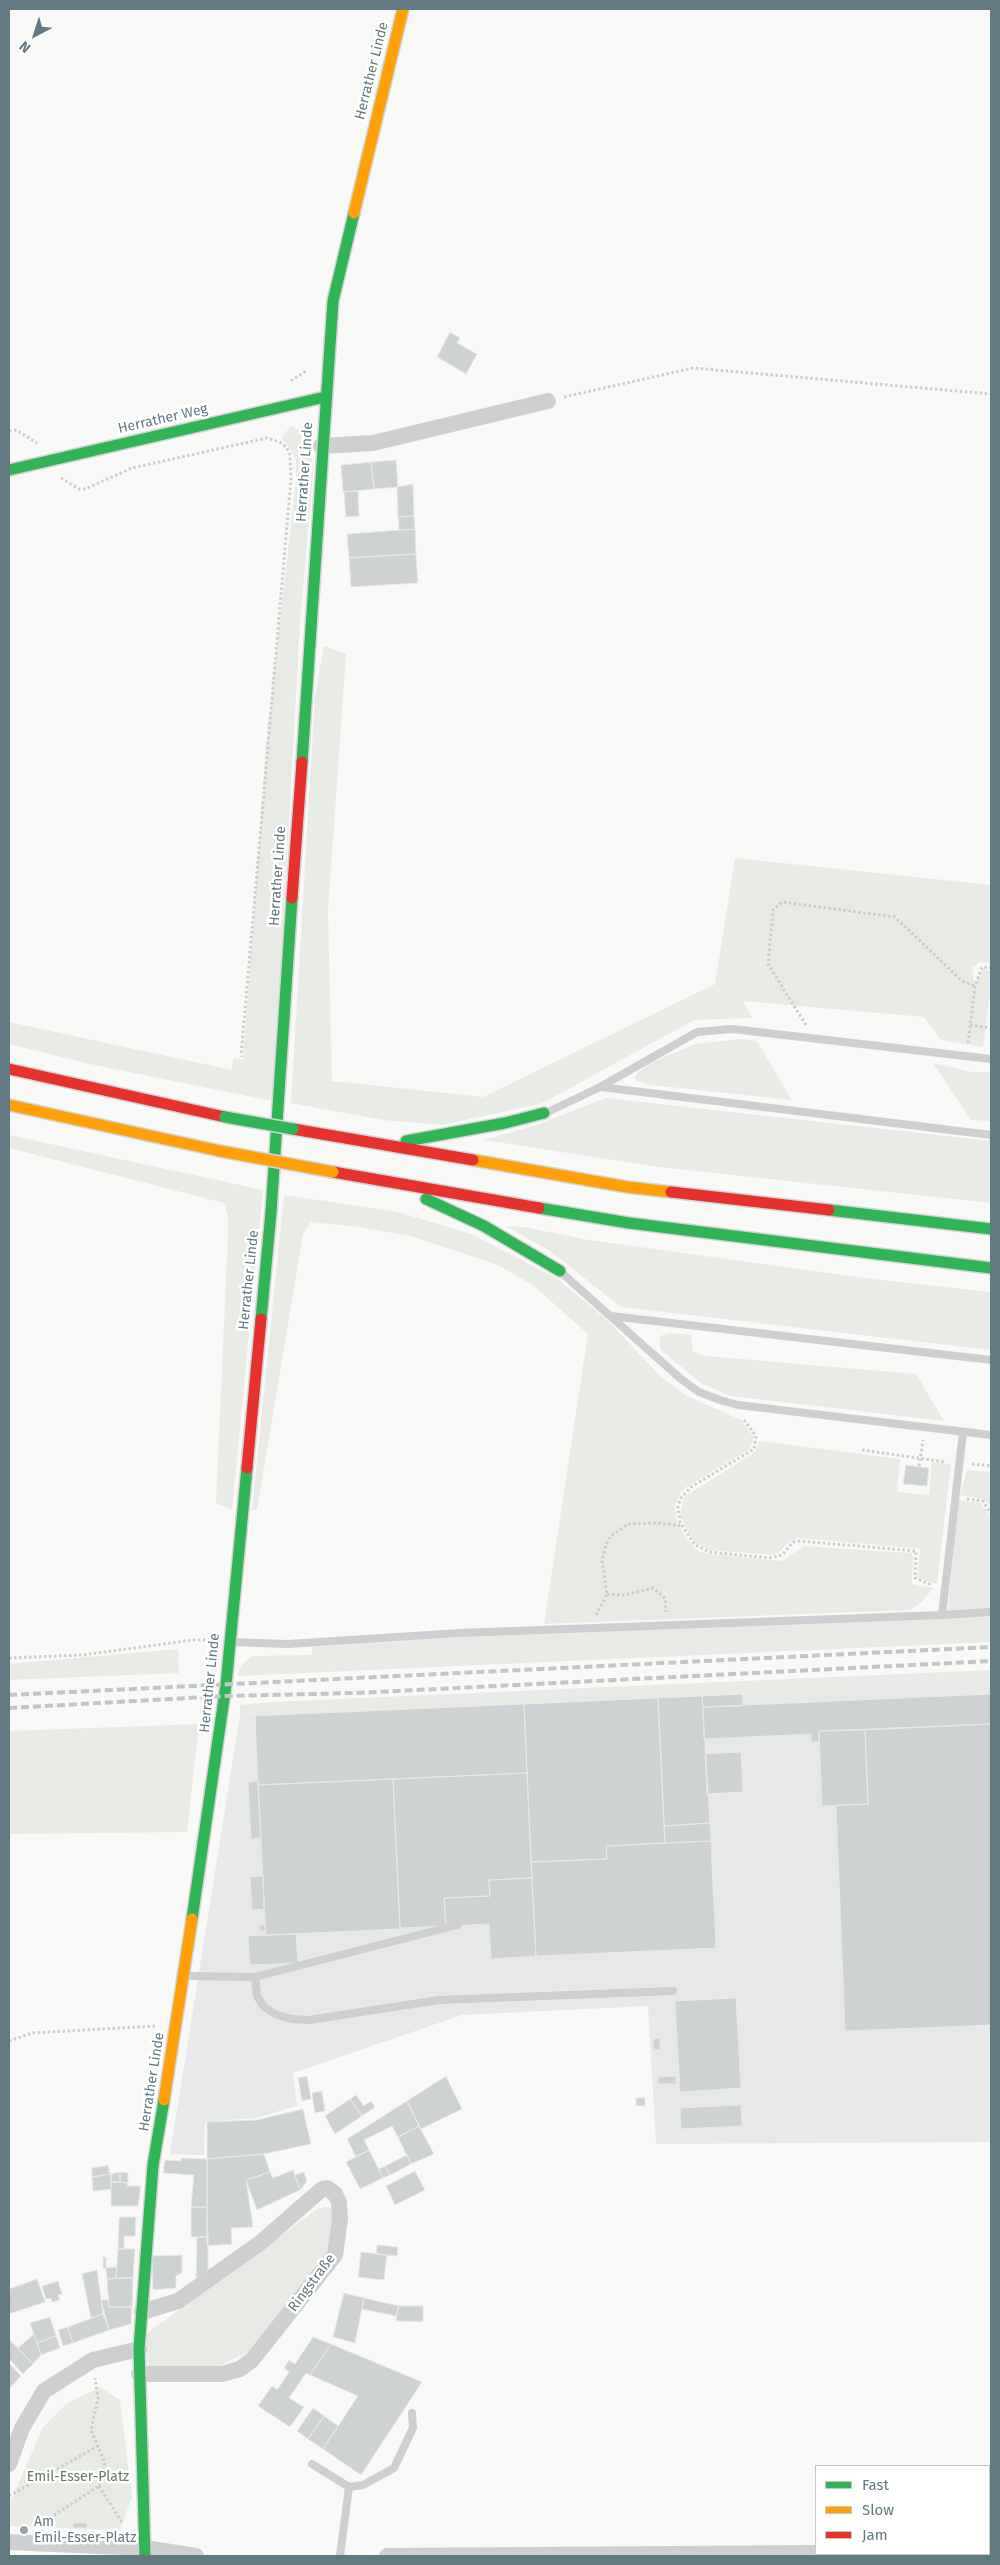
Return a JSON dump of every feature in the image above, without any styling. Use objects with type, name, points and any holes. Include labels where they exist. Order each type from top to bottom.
[{"type":"main road","name":"Herrather Linde","points":[[140,2551],[139,2349],[153,2165],[184,1976],[225,1696],[271,1212],[321,446],[332,336],[333,302],[403,9]]},
{"type":"main road","name":"Herrather Weg","points":[[9,470],[325,397]]},
{"type":"main road","points":[[9,1069],[225,1117],[627,1186],[991,1229]]},
{"type":"main road","points":[[9,1105],[220,1151],[629,1223],[991,1268]]},
{"type":"main road","points":[[386,1145],[497,1125],[544,1113]]},
{"type":"main road","points":[[390,1182],[484,1226],[560,1271]]},
{"type":"street","points":[[321,446],[373,443],[548,401]]},
{"type":"street","name":"Ringstraße","points":[[139,2374],[222,2374],[240,2369],[252,2360],[332,2260],[340,2237],[339,2202],[327,2188],[322,2189],[260,2243],[178,2301],[142,2312]]},
{"type":"street","points":[[9,2464],[22,2428],[44,2391],[94,2360],[139,2349]]},
{"type":"street","points":[[10,2542],[196,2556]]},
{"type":"street","points":[[387,2556],[815,2553]]},
{"type":"lane","points":[[544,1113],[600,1087],[697,1032],[732,1029],[991,1059]]},
{"type":"lane","points":[[600,1087],[991,1135]]},
{"type":"lane","points":[[560,1271],[699,1392],[738,1404],[991,1435]]},
{"type":"lane","points":[[611,1316],[991,1360]]},
{"type":"lane","points":[[942,1615],[956,1498],[958,1463],[964,1432]]},
{"type":"lane","points":[[230,1642],[288,1644],[460,1633],[991,1612]]},
{"type":"lane","points":[[184,1976],[256,1978],[457,1926]]},
{"type":"lane","points":[[256,1978],[257,1996],[264,2007],[283,2017],[309,2020],[439,2000],[673,1991]]},
{"type":"lane","points":[[312,2464],[349,2487],[363,2485],[394,2468],[413,2428],[412,2413]]},
{"type":"lane","points":[[340,2556],[349,2487]]},
{"type":"path","points":[[284,383],[294,381],[304,374],[308,368]]},
{"type":"path","points":[[548,401],[692,368],[991,394]]},
{"type":"path","points":[[28,445],[46,440]]},
{"type":"path","points":[[241,1057],[291,479]]},
{"type":"path","points":[[815,1038],[768,964],[773,910],[782,902],[895,917],[962,981],[975,986]]},
{"type":"path","points":[[966,1056],[975,986],[982,967],[991,968]]},
{"type":"path","points":[[970,1025],[991,1028]]},
{"type":"path","points":[[738,1404],[738,1412],[756,1436],[754,1449],[685,1492],[678,1507],[682,1526],[694,1544],[709,1552],[778,1557],[794,1542],[799,1541],[916,1551],[915,1578],[926,1584],[945,1588]]},
{"type":"path","points":[[919,1466],[924,1427]]},
{"type":"path","points":[[862,1450],[920,1459],[991,1466]]},
{"type":"path","points":[[956,1498],[983,1501],[991,1514]]},
{"type":"path","points":[[589,1629],[607,1594],[602,1561],[606,1544],[618,1530],[628,1524],[658,1523],[682,1526]]},
{"type":"path","points":[[607,1594],[625,1595],[653,1588],[665,1598],[667,1626]]},
{"type":"path","points":[[9,1658],[82,1655],[193,1640],[230,1642]]},
{"type":"path","points":[[9,2041],[32,2033],[176,2025]]},
{"type":"path","points":[[10,2542],[99,2486],[105,2464],[91,2430],[98,2398],[94,2360]]},
{"type":"path","points":[[9,2496],[98,2446]]},
{"type":"path","points":[[99,2486],[140,2551]]},
{"type":"shaded area","points":[[991,1684],[991,2142],[656,2144],[648,2006],[462,2015],[293,2073],[297,2106],[255,2118],[205,2122],[204,2155],[170,2154],[240,1715]]},
{"type":"green space","points":[[292,425],[311,442],[313,474],[300,623],[272,1101],[90,1064],[9,1044],[9,1022],[232,1070],[233,1058],[243,1060],[268,724],[296,480],[296,460],[290,448],[281,438]]},
{"type":"green space","points":[[324,646],[346,654],[328,912],[332,1081],[483,1097],[715,984],[735,858],[991,885],[991,963],[980,962],[972,967],[975,984],[983,969],[991,971],[991,988],[983,1047],[941,1040],[924,1017],[743,1001],[752,1018],[694,1020],[543,1103],[443,1125],[383,1120],[291,1103],[315,697]]},
{"type":"green space","points":[[741,1039],[757,1041],[792,1100],[651,1085],[637,1081],[635,1078],[638,1072],[655,1061],[696,1044]]},
{"type":"green space","points":[[933,1063],[972,1072],[991,1072],[991,1121],[971,1120]]},
{"type":"green space","points":[[606,1098],[991,1141],[991,1203],[659,1167],[484,1140],[533,1126]]},
{"type":"green space","points":[[9,1135],[263,1190],[232,1510],[216,1503],[228,1234],[228,1216],[224,1203],[9,1148]]},
{"type":"green space","points":[[284,1195],[398,1212],[471,1234],[556,1278],[607,1320],[661,1377],[687,1396],[741,1420],[754,1437],[750,1449],[688,1486],[681,1492],[675,1506],[677,1523],[693,1547],[698,1551],[709,1554],[782,1561],[804,1546],[911,1553],[913,1557],[912,1584],[933,1588],[922,1602],[910,1610],[544,1624],[588,1334],[534,1286],[498,1265],[410,1236],[359,1227],[311,1222],[303,1234],[257,1510],[252,1510]]},
{"type":"green space","points":[[506,1226],[524,1227],[589,1240],[872,1279],[991,1292],[991,1350],[621,1307],[550,1251]]},
{"type":"green space","points":[[669,1333],[691,1335],[693,1352],[706,1356],[916,1374],[944,1421],[731,1396],[702,1384],[660,1349],[660,1336]]},
{"type":"green space","points":[[760,1441],[900,1459],[897,1492],[929,1495],[932,1462],[951,1464],[937,1584],[917,1578],[920,1549],[798,1538],[788,1542],[780,1552],[773,1555],[709,1550],[693,1541],[680,1516],[684,1497],[755,1452]]},
{"type":"green space","points":[[967,1470],[991,1472],[991,1506],[983,1499],[960,1495]]},
{"type":"green space","points":[[958,1500],[981,1503],[987,1511],[991,1524],[991,1642],[237,1676],[242,1665],[252,1656],[311,1655],[313,1647],[491,1635],[947,1618]]},
{"type":"green space","points":[[178,1649],[179,1673],[9,1680],[9,1664]]},
{"type":"green space","points":[[991,1670],[991,1684],[240,1715],[240,1705],[271,1702]]},
{"type":"green space","points":[[199,1724],[187,1832],[9,1834],[9,1731]]},
{"type":"green space","points":[[319,2208],[331,2208],[335,2218],[332,2250],[248,2352],[219,2366],[200,2368],[148,2366],[146,2334]]},
{"type":"green space","name":"Emil-Esser-Platz","points":[[100,2387],[120,2400],[132,2497],[120,2530],[9,2526],[9,2505],[43,2427],[66,2404]]},
{"type":"building","points":[[450,332],[460,338],[457,343],[477,354],[466,374],[437,357]]},
{"type":"building","points":[[396,460],[398,487],[374,489],[371,462]]},
{"type":"building","points":[[371,462],[374,489],[343,492],[341,465]]},
{"type":"building","points":[[413,484],[414,516],[398,517],[397,487]]},
{"type":"building","points":[[358,491],[359,516],[346,517],[344,492]]},
{"type":"building","points":[[414,516],[415,529],[399,530],[398,517]]},
{"type":"building","points":[[415,529],[416,554],[349,558],[347,534]]},
{"type":"building","points":[[416,554],[418,583],[351,587],[349,558]]},
{"type":"building","points":[[906,1465],[929,1468],[927,1486],[903,1484]]},
{"type":"building","points":[[742,1694],[743,1706],[703,1707],[702,1696]]},
{"type":"building","points":[[991,1694],[991,1724],[819,1731],[819,1742],[811,1742],[811,1734],[704,1739],[703,1707]]},
{"type":"building","points":[[702,1696],[710,1823],[664,1826],[658,1698]]},
{"type":"building","points":[[658,1698],[665,1843],[606,1846],[607,1859],[531,1862],[524,1704]]},
{"type":"building","points":[[524,1704],[527,1773],[258,1785],[255,1716]]},
{"type":"building","points":[[991,1724],[991,2025],[845,2031],[836,1805],[868,1804],[865,1730]]},
{"type":"building","points":[[865,1730],[868,1804],[822,1806],[819,1731]]},
{"type":"building","points":[[741,1752],[743,1792],[707,1794],[705,1754]]},
{"type":"building","points":[[527,1773],[532,1878],[489,1880],[490,1896],[444,1898],[446,1926],[400,1928],[393,1779]]},
{"type":"building","points":[[393,1779],[400,1929],[266,1935],[258,1785]]},
{"type":"building","points":[[258,1781],[261,1838],[251,1839],[248,1782]]},
{"type":"building","points":[[710,1823],[711,1841],[665,1843],[664,1826]]},
{"type":"building","points":[[711,1841],[716,1948],[536,1956],[531,1862],[607,1859],[606,1846]]},
{"type":"building","points":[[263,1876],[264,1909],[252,1910],[250,1877]]},
{"type":"building","points":[[532,1878],[536,1956],[491,1959],[489,1924],[446,1926],[444,1898],[490,1896],[489,1880]]},
{"type":"building","points":[[259,1925],[265,1925],[265,1931],[260,1931]]},
{"type":"building","points":[[296,1934],[298,1963],[250,1965],[248,1936]]},
{"type":"building","points":[[736,1998],[741,2088],[680,2092],[675,2001]]},
{"type":"building","points":[[660,2038],[660,2050],[654,2050],[653,2039]]},
{"type":"building","points":[[307,2076],[311,2099],[302,2101],[298,2078]]},
{"type":"building","points":[[446,2076],[462,2109],[421,2129],[407,2101]]},
{"type":"building","points":[[676,2076],[676,2084],[658,2084],[658,2077]]},
{"type":"building","points":[[322,2091],[325,2111],[315,2113],[312,2093]]},
{"type":"building","points":[[356,2095],[364,2106],[371,2101],[375,2107],[362,2116],[350,2099]]},
{"type":"building","points":[[636,2098],[645,2098],[645,2106],[636,2106]]},
{"type":"building","points":[[350,2099],[362,2116],[335,2134],[325,2116]]},
{"type":"building","points":[[407,2101],[419,2126],[398,2137],[392,2126],[364,2140],[369,2150],[356,2157],[347,2139]]},
{"type":"building","points":[[741,2105],[742,2126],[681,2129],[680,2108]]},
{"type":"building","points":[[303,2109],[311,2144],[264,2154],[207,2159],[207,2122],[257,2120]]},
{"type":"building","points":[[419,2126],[434,2154],[411,2164],[398,2137]]},
{"type":"building","points":[[369,2150],[383,2178],[360,2189],[346,2162]]},
{"type":"building","points":[[264,2154],[270,2172],[246,2180],[253,2227],[231,2228],[232,2244],[207,2246],[207,2159]]},
{"type":"building","points":[[407,2155],[411,2164],[390,2175],[385,2166]]},
{"type":"building","points":[[181,2158],[207,2159],[207,2207],[191,2207],[194,2175],[163,2173],[165,2160],[181,2161]]},
{"type":"building","points":[[108,2165],[110,2174],[92,2177],[92,2168]]},
{"type":"building","points":[[385,2166],[390,2175],[383,2178],[379,2169]]},
{"type":"building","points":[[293,2170],[300,2190],[257,2210],[246,2180],[270,2172],[273,2178]]},
{"type":"building","points":[[415,2171],[425,2190],[395,2205],[386,2186]]},
{"type":"building","points":[[120,2172],[128,2173],[128,2183],[120,2182]]},
{"type":"building","points":[[120,2172],[120,2182],[111,2182],[111,2174]]},
{"type":"building","points":[[304,2172],[307,2181],[300,2190],[295,2175]]},
{"type":"building","points":[[111,2174],[111,2189],[93,2191],[92,2177]]},
{"type":"building","points":[[111,2182],[128,2183],[127,2186],[141,2186],[138,2206],[111,2206]]},
{"type":"building","points":[[191,2207],[207,2207],[208,2237],[191,2237]]},
{"type":"building","points":[[136,2217],[135,2236],[124,2236],[124,2249],[118,2249],[119,2218]]},
{"type":"building","points":[[197,2237],[208,2237],[208,2271],[196,2278]]},
{"type":"building","points":[[377,2245],[398,2247],[397,2256],[376,2254]]},
{"type":"building","points":[[118,2249],[135,2249],[133,2278],[116,2278]]},
{"type":"building","points":[[361,2252],[387,2255],[384,2280],[358,2277]]},
{"type":"building","points":[[182,2255],[182,2273],[176,2276],[176,2288],[153,2290],[152,2256]]},
{"type":"building","points":[[103,2257],[106,2257],[106,2268],[103,2268]]},
{"type":"building","points":[[117,2267],[116,2278],[107,2279],[106,2268]]},
{"type":"building","points":[[97,2270],[103,2314],[91,2318],[82,2274]]},
{"type":"building","points":[[133,2278],[132,2307],[109,2307],[107,2279]]},
{"type":"building","points":[[37,2279],[45,2302],[9,2314],[9,2289]]},
{"type":"building","points":[[58,2281],[62,2294],[58,2295],[60,2300],[52,2302],[51,2298],[46,2299],[42,2286]]},
{"type":"building","points":[[344,2293],[364,2298],[355,2343],[333,2337]]},
{"type":"building","points":[[364,2298],[399,2306],[396,2316],[362,2309]]},
{"type":"building","points":[[101,2300],[108,2300],[109,2307],[132,2307],[131,2324],[109,2330]]},
{"type":"building","points":[[398,2306],[423,2306],[423,2322],[396,2321]]},
{"type":"building","points":[[103,2314],[109,2330],[73,2343],[68,2327]]},
{"type":"building","points":[[50,2317],[56,2336],[37,2343],[30,2323]]},
{"type":"building","points":[[68,2327],[73,2343],[63,2346],[58,2330]]},
{"type":"building","points":[[34,2334],[41,2355],[33,2364],[18,2348]]},
{"type":"building","points":[[56,2336],[60,2348],[41,2355],[37,2343]]},
{"type":"building","points":[[313,2337],[331,2344],[310,2375],[306,2373],[289,2398],[304,2407],[290,2427],[258,2406],[272,2386],[277,2390],[289,2372],[284,2368],[289,2360],[295,2364]]},
{"type":"building","points":[[9,2339],[33,2364],[23,2374],[9,2359]]},
{"type":"building","points":[[331,2344],[422,2382],[361,2475],[323,2449],[358,2396],[310,2375]]},
{"type":"building","points":[[9,2363],[21,2376],[10,2388],[9,2387]]},
{"type":"building","points":[[313,2408],[324,2416],[308,2439],[297,2431]]},
{"type":"building","points":[[324,2416],[338,2426],[323,2449],[308,2439]]},
{"type":"building","points":[[73,2523],[87,2523],[87,2528],[73,2528]]},
{"type":"railway","points":[[9,1695],[991,1647]]},
{"type":"railway","points":[[9,1708],[225,1696],[357,1693],[991,1661]]},
{"type":"traffic: fast","points":[[302,762],[333,301],[354,213]]},
{"type":"traffic: fast","points":[[9,470],[325,397]]},
{"type":"traffic: fast","points":[[261,1319],[271,1212],[292,898]]},
{"type":"traffic: fast","points":[[406,1141],[505,1123],[544,1113]]},
{"type":"traffic: fast","points":[[225,1117],[293,1129]]},
{"type":"traffic: fast","points":[[426,1199],[484,1226],[560,1271]]},
{"type":"traffic: fast","points":[[539,1208],[629,1223],[991,1268]]},
{"type":"traffic: fast","points":[[829,1210],[991,1229]]},
{"type":"traffic: fast","points":[[192,1919],[226,1685],[247,1468]]},
{"type":"traffic: fast","points":[[145,2556],[139,2349],[153,2165],[164,2100]]},
{"type":"traffic: slow","points":[[354,213],[403,9]]},
{"type":"traffic: slow","points":[[9,1105],[220,1151]]},
{"type":"traffic: slow","points":[[220,1151],[333,1172]]},
{"type":"traffic: slow","points":[[473,1160],[627,1187],[671,1192]]},
{"type":"traffic: slow","points":[[164,2100],[192,1919]]},
{"type":"traffic: jam","points":[[292,898],[302,762]]},
{"type":"traffic: jam","points":[[9,1069],[225,1117]]},
{"type":"traffic: jam","points":[[293,1129],[473,1160]]},
{"type":"traffic: jam","points":[[333,1172],[539,1208]]},
{"type":"traffic: jam","points":[[671,1192],[829,1210]]},
{"type":"traffic: jam","points":[[247,1468],[261,1319]]},
{"type":"place","name":"Am Emil-Esser-Platz","points":[[24,2530]]}]
